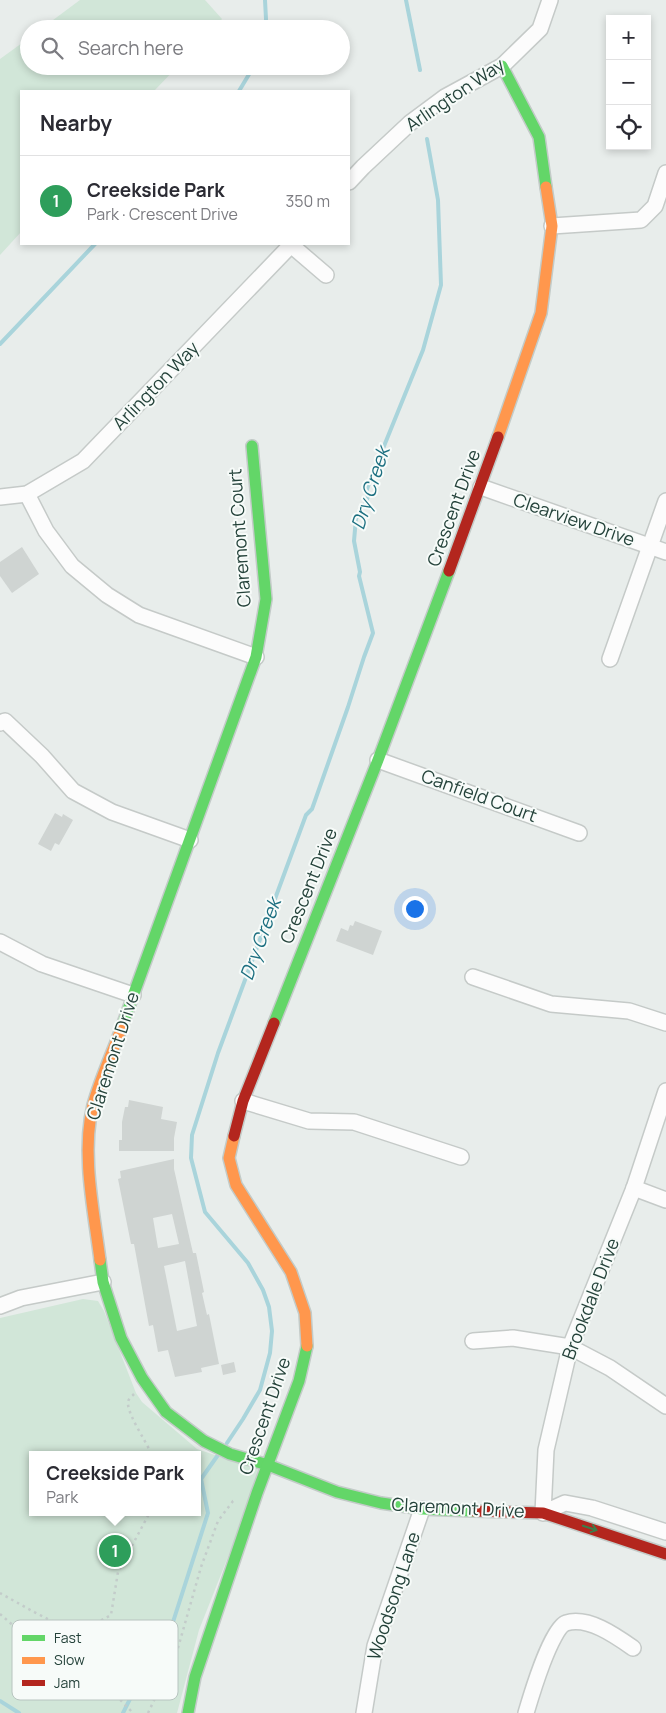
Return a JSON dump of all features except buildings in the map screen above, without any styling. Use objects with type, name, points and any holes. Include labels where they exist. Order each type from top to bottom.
[{"type":"street","name":"Arlington Way","points":[[350,181],[410,123],[445,97],[502,66],[540,29],[550,0]]},
{"type":"street","name":"Crescent Drive","points":[[188,1713],[195,1677],[257,1493],[300,1381],[307,1347],[305,1313],[291,1272],[236,1185],[229,1158],[243,1101],[378,760],[481,487],[541,313],[552,226],[539,136],[502,66]]},
{"type":"street","points":[[552,226],[641,220],[655,206],[666,173]]},
{"type":"street","name":"Arlington Way","points":[[0,497],[27,494],[83,461],[292,245]]},
{"type":"street","points":[[292,245],[326,275]]},
{"type":"street","name":"Claremont Court","points":[[252,446],[266,599],[256,657]]},
{"type":"street","name":"Clearview Drive","points":[[481,487],[666,552]]},
{"type":"street","points":[[27,494],[46,531],[72,566],[107,595],[138,615],[256,657]]},
{"type":"street","points":[[610,658],[666,501]]},
{"type":"street","name":"Claremont Drive","points":[[256,657],[93,1105],[88,1142],[90,1175],[103,1282],[122,1338],[146,1384],[166,1412],[204,1441],[230,1454],[268,1465],[337,1492],[381,1503],[422,1509],[543,1513],[666,1554]]},
{"type":"street","points":[[0,723],[5,721],[42,756],[73,791],[112,812],[190,840]]},
{"type":"street","name":"Canfield Court","points":[[378,760],[579,833]]},
{"type":"street","points":[[0,942],[42,964],[133,995]]},
{"type":"street","points":[[474,977],[551,1004],[629,1011],[666,1023]]},
{"type":"street","name":"Brookdale Drive","points":[[543,1513],[546,1450],[570,1347],[634,1188],[666,1092]]},
{"type":"street","points":[[243,1101],[308,1121],[354,1122],[462,1158]]},
{"type":"street","points":[[634,1188],[666,1200]]},
{"type":"street","points":[[0,1306],[21,1298],[103,1282]]},
{"type":"street","points":[[473,1341],[513,1338],[570,1347],[610,1368],[666,1406]]},
{"type":"street","name":"Claremont Drive","points":[[543,1513],[565,1503],[592,1508],[666,1532]]},
{"type":"street","name":"Woodsong Lane","points":[[364,1713],[375,1646],[422,1509]]},
{"type":"street","points":[[526,1713],[547,1651],[556,1631],[564,1623],[575,1621],[587,1623],[611,1632],[633,1648]]},
{"type":"path","points":[[146,1384],[129,1398],[128,1403],[135,1422],[150,1451]]},
{"type":"path","points":[[178,1648],[201,1567],[218,1521],[233,1501],[257,1493]]},
{"type":"path","points":[[102,1620],[111,1615],[118,1572],[148,1516]]},
{"type":"path","points":[[0,1593],[54,1620]]},
{"type":"path","points":[[0,1614],[12,1624]]},
{"type":"path","points":[[122,1700],[133,1713]]},
{"type":"path","points":[[148,1713],[154,1700]]},
{"type":"green space","points":[[80,0],[205,0],[222,19],[221,20],[53,20]]},
{"type":"green space","points":[[20,45],[20,75],[169,75],[155,90],[20,90],[20,233],[0,255],[0,59]]},
{"type":"green space","points":[[83,1299],[98,1301],[104,1311],[136,1393],[142,1402],[197,1449],[262,1471],[199,1630],[177,1713],[0,1713],[0,1318]]},
{"type":"waterway","points":[[265,0],[266,20]]},
{"type":"waterway","name":"Dry Creek","points":[[406,0],[420,70]]},
{"type":"waterway","points":[[240,90],[249,75]]},
{"type":"waterway","name":"Dry Creek","points":[[227,1443],[260,1390],[270,1353],[272,1331],[269,1307],[263,1290],[248,1263],[205,1212],[191,1158],[192,1135],[218,1053],[306,815],[312,809],[373,633],[359,576],[360,572],[354,541],[356,518],[362,512],[360,509],[366,503],[368,496],[366,492],[369,483],[423,350],[441,285],[438,200],[427,139]]},
{"type":"waterway","points":[[0,344],[94,245]]},
{"type":"waterway","name":"Dry Creek","points":[[201,1479],[218,1455]]},
{"type":"waterway","name":"Dry Creek","points":[[174,1620],[208,1513],[201,1479]]},
{"type":"waterway","name":"Dry Creek","points":[[123,1713],[130,1700]]},
{"type":"waterway","points":[[0,1701],[19,1713]]},
{"type":"traffic: fast","points":[[502,66],[539,137],[546,187]]},
{"type":"traffic: fast","points":[[121,1029],[256,657],[266,599],[252,446]]},
{"type":"traffic: fast","points":[[274,1023],[378,760],[449,571]]},
{"type":"traffic: fast","points":[[100,1260],[103,1282],[121,1338],[142,1378],[166,1412],[204,1441],[230,1454],[268,1465],[337,1492],[381,1503],[422,1509],[474,1511]]},
{"type":"traffic: fast","points":[[188,1713],[195,1677],[257,1493],[299,1381],[307,1346]]},
{"type":"traffic: slow","points":[[498,437],[541,313],[552,226],[546,187]]},
{"type":"traffic: slow","points":[[100,1260],[92,1203],[88,1143],[93,1105],[121,1029]]},
{"type":"traffic: slow","points":[[234,1136],[229,1158],[236,1185],[291,1272],[305,1313],[307,1346]]},
{"type":"traffic: jam","points":[[449,571],[498,437]]},
{"type":"traffic: jam","points":[[234,1136],[243,1101],[274,1023]]},
{"type":"traffic: jam","points":[[474,1511],[543,1513],[666,1554]]},
{"type":"place","name":"Creekside Park","points":[[115,1551]]}]
